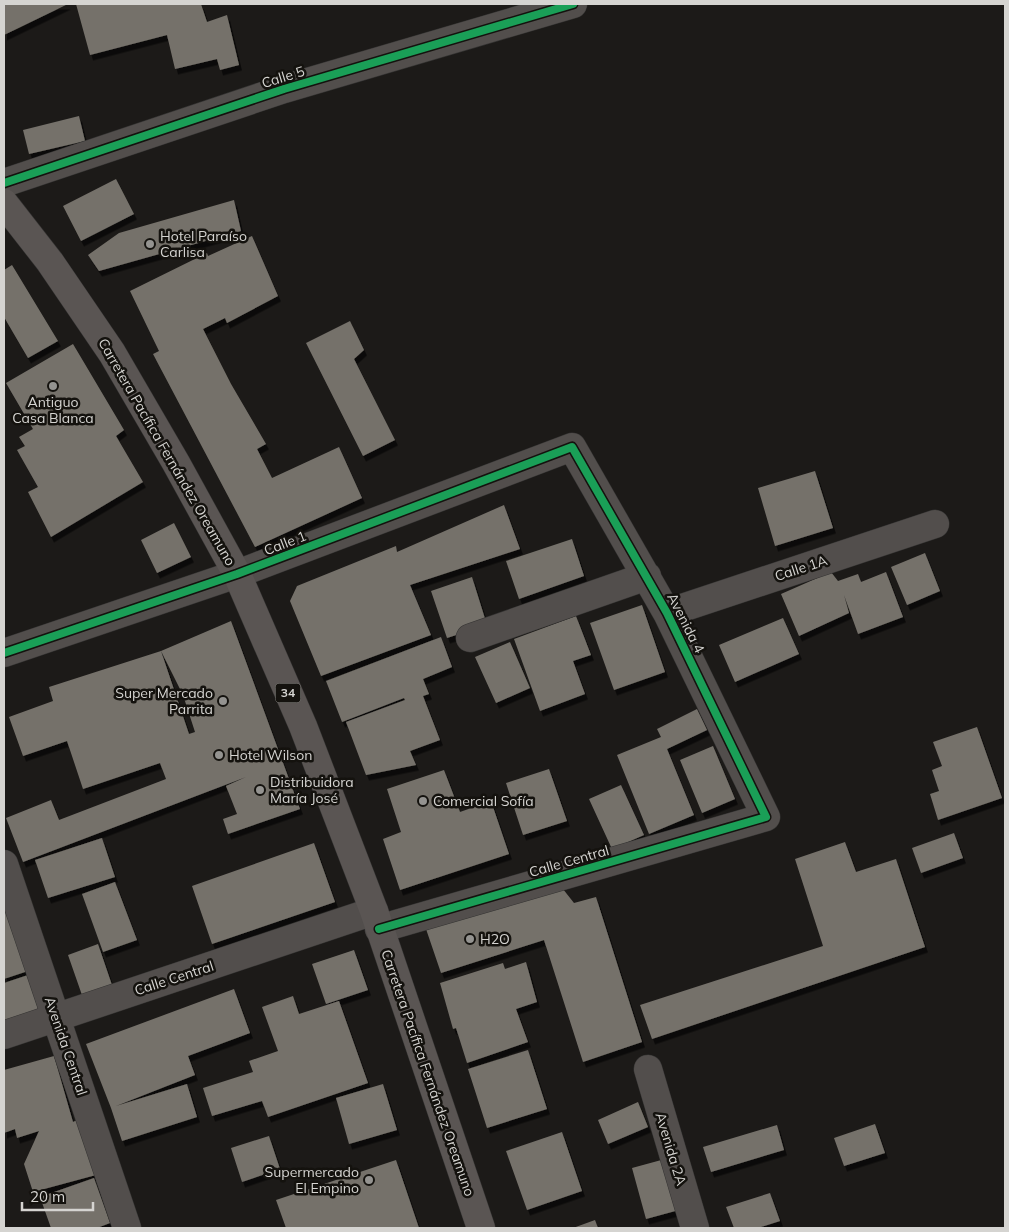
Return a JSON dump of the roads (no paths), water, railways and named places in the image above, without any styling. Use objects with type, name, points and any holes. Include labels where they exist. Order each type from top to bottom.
[{"type":"highway","name":"Carretera Pacífica Fernández Oreamuno","points":[[4,202],[50,262],[112,353],[176,463],[237,574],[303,726],[377,920],[480,1228]]},
{"type":"street","name":"Calle 5","points":[[4,183],[284,89],[573,4]]},
{"type":"street","name":"Calle 1","points":[[4,654],[237,574],[572,447]]},
{"type":"street","name":"Avenida 4","points":[[572,447],[668,613],[766,817]]},
{"type":"street","name":"Calle 1A","points":[[668,613],[935,524]]},
{"type":"street","points":[[470,638],[647,576]]},
{"type":"street","name":"Calle Central","points":[[4,1035],[56,1017],[377,920],[766,817]]},
{"type":"street","name":"Avenida Central","points":[[4,864],[128,1228]]},
{"type":"street","name":"Avenida 2A","points":[[648,1069],[695,1228]]},
{"type":"place","name":"Hotel Paraíso Carlisa","points":[[150,244]]},
{"type":"place","name":"Antiguo Casa Blanca","points":[[53,386]]},
{"type":"place","name":"Super Mercado Parrita","points":[[223,701]]},
{"type":"place","name":"Hotel Wilson","points":[[219,755]]},
{"type":"place","name":"Distribuidora María José","points":[[260,790]]},
{"type":"place","name":"Comercial Sofía","points":[[423,801]]},
{"type":"place","name":"H2O","points":[[470,939]]},
{"type":"place","name":"Supermercado El Empino","points":[[369,1180]]}]
